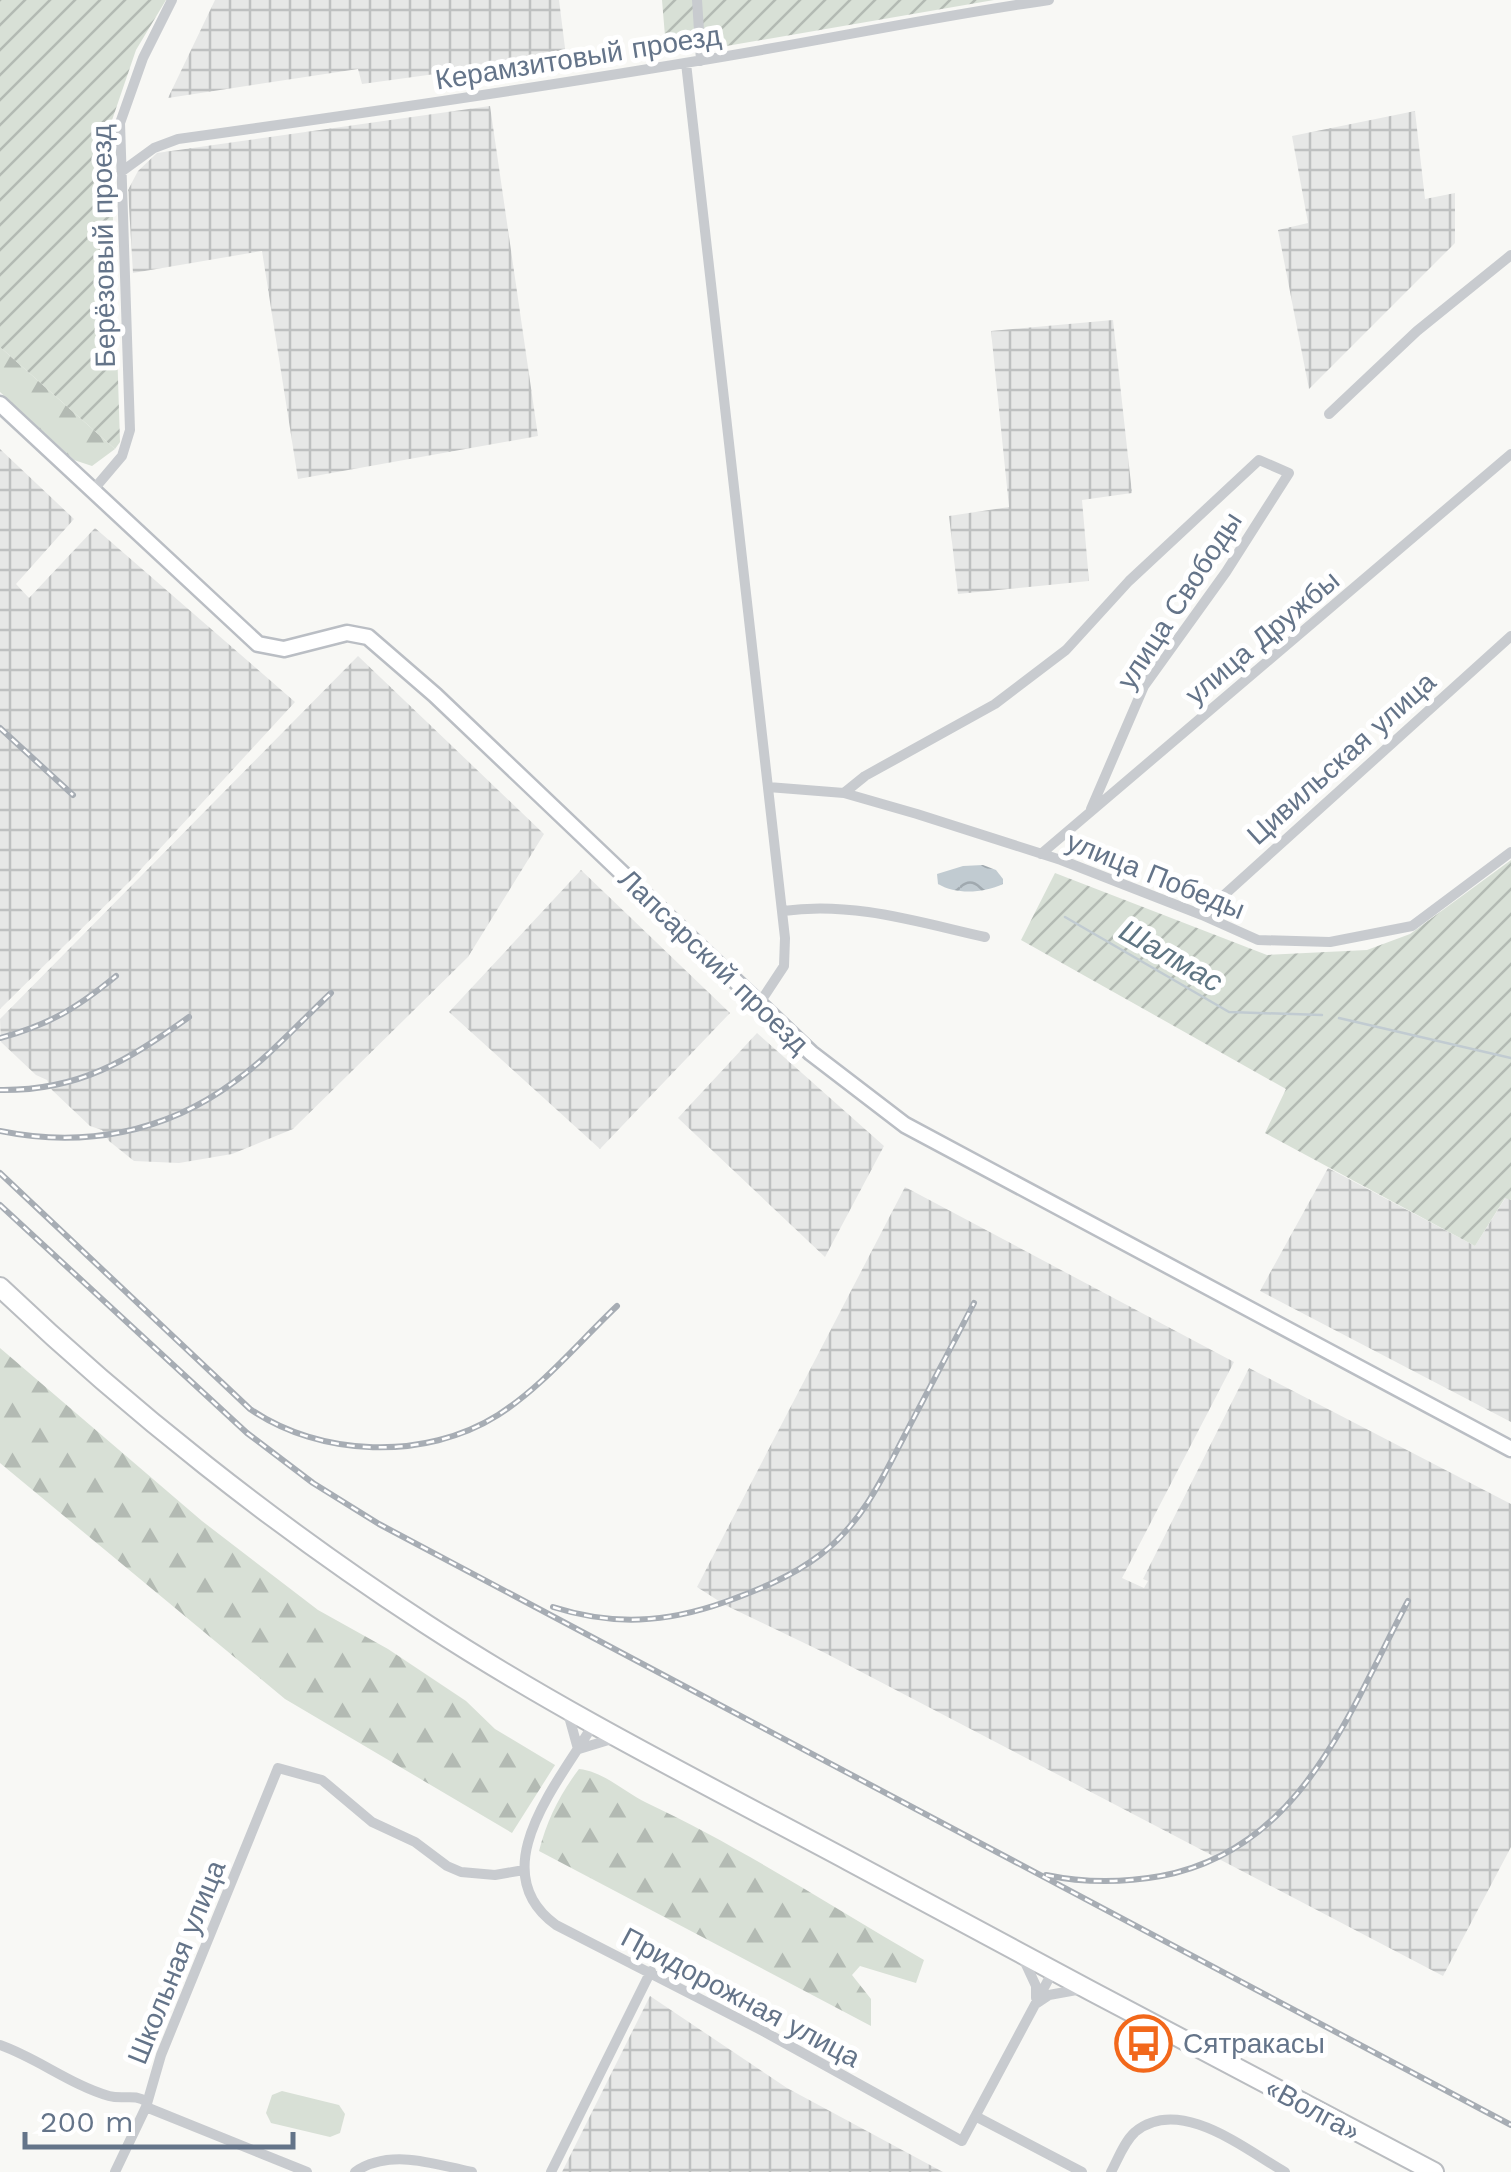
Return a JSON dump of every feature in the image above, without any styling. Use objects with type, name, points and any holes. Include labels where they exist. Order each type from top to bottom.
[{"type":"highway","name":"«Волга»","points":[[0,1287],[233,1485],[426,1624],[594,1723],[1434,2172]]},
{"type":"street","name":"Берёзовый проезд","points":[[94,489],[122,456],[130,430],[120,138],[124,105],[172,0]]},
{"type":"street","points":[[696,0],[701,60]]},
{"type":"street","name":"Керамзитовый проезд","points":[[121,172],[154,148],[178,138],[432,104],[1049,0]]},
{"type":"street","points":[[686,63],[783,910],[784,966],[760,1004]]},
{"type":"street","points":[[1329,414],[1417,332],[1511,256]]},
{"type":"street","name":"Лапсарский проезд","points":[[0,404],[258,644],[284,649],[347,632],[368,637],[435,695],[811,1054],[905,1125],[1511,1449]]},
{"type":"street","name":"улица Дружбы","points":[[1041,854],[1511,454]]},
{"type":"street","name":"улица Свободы","points":[[844,793],[865,776],[995,704],[1066,650],[1129,581],[1260,460],[1288,473],[1226,572],[1144,686],[1091,810]]},
{"type":"street","name":"Цивильская улица","points":[[1202,914],[1511,636]]},
{"type":"street","name":"улица Победы","points":[[768,787],[844,793],[1041,854],[1202,914],[1258,940],[1330,942],[1412,926],[1511,852]]},
{"type":"street","points":[[783,910],[860,910],[985,937]]},
{"type":"street","points":[[566,1707],[578,1750]]},
{"type":"street","points":[[524,1870],[524,1854],[536,1818],[594,1723]]},
{"type":"street","points":[[578,1750],[606,1739],[622,1738]]},
{"type":"street","name":"Школьная улица","points":[[115,2172],[146,2104],[161,2055],[278,1768],[322,1780],[372,1822],[415,1842],[461,1872],[494,1875],[524,1870]]},
{"type":"street","name":"Придорожная улица","points":[[524,1870],[531,1899],[542,1915],[556,1925],[651,1971],[962,2142],[977,2116]]},
{"type":"street","points":[[1020,1954],[1036,1986],[1036,2004]]},
{"type":"street","points":[[1052,1970],[977,2116],[1082,2172]]},
{"type":"street","points":[[551,2172],[651,1971]]},
{"type":"street","points":[[1036,2004],[1049,1996],[1086,1989]]},
{"type":"street","points":[[0,2045],[96,2092],[113,2097],[140,2096],[146,2104],[308,2172]]},
{"type":"street","points":[[1111,2172],[1132,2134],[1147,2124],[1176,2120],[1210,2129],[1285,2172]]},
{"type":"street","points":[[355,2172],[371,2162],[406,2160],[472,2172]]},
{"type":"shaded area","points":[[215,0],[559,0],[566,56],[362,84],[358,69],[168,98]]},
{"type":"shaded area","points":[[490,106],[538,436],[298,479],[262,251],[133,273],[128,190],[138,171],[157,153]]},
{"type":"shaded area","points":[[1415,111],[1425,199],[1455,193],[1455,243],[1309,389],[1278,230],[1308,223],[1292,136]]},
{"type":"shaded area","points":[[1113,320],[1132,493],[1082,500],[1089,581],[958,594],[949,516],[1009,507],[991,331]]},
{"type":"shaded area","points":[[0,449],[74,519],[16,584],[29,598],[95,528],[295,702],[131,880],[0,1009]]},
{"type":"shaded area","points":[[358,656],[544,834],[468,957],[293,1129],[232,1154],[179,1163],[134,1161],[109,1141],[102,1130],[90,1126],[52,1090],[47,1080],[36,1075],[1,1042],[0,1019]]},
{"type":"shaded area","points":[[581,870],[730,1013],[600,1149],[449,1012]]},
{"type":"shaded area","points":[[757,1033],[884,1146],[825,1257],[678,1118]]},
{"type":"shaded area","points":[[1328,1168],[1475,1246],[1506,1197],[1511,1200],[1511,1422],[1260,1291]]},
{"type":"shaded area","points":[[905,1187],[1234,1362],[1122,1578],[1144,1588],[1148,1581],[1143,1579],[1249,1368],[1511,1504],[1511,1847],[1443,1976],[825,1653],[725,1605],[697,1587]]},
{"type":"shaded area","points":[[650,1996],[787,2088],[943,2172],[562,2172]]},
{"type":"green space","points":[[0,0],[166,0],[136,50],[110,126],[120,442],[115,449],[0,347]]},
{"type":"green space","points":[[662,0],[994,0],[709,49],[665,36]]},
{"type":"green space","points":[[0,347],[115,449],[92,466],[74,460],[0,392]]},
{"type":"green space","points":[[1511,860],[1511,1200],[1505,1198],[1475,1246],[1265,1133],[1286,1089],[1021,940],[1055,873],[1267,955],[1367,950],[1410,934]]},
{"type":"green space","points":[[0,1348],[202,1521],[318,1610],[388,1649],[466,1701],[495,1729],[555,1765],[512,1833],[285,1699],[0,1463]]},
{"type":"green space","points":[[579,1769],[606,1778],[718,1839],[924,1960],[916,1983],[860,1966],[852,1975],[871,1999],[871,2026],[539,1851],[555,1808]]},
{"type":"green space","points":[[282,2091],[339,2105],[345,2114],[340,2133],[330,2137],[271,2123],[266,2113],[272,2095]]},
{"type":"water","points":[[983,865],[996,870],[1003,884],[970,891],[938,884],[937,874]]},
{"type":"waterway","name":"Шалмас","points":[[1065,917],[1229,1012],[1322,1015]]},
{"type":"waterway","name":"Шалмас","points":[[1339,1018],[1511,1058]]},
{"type":"railway","points":[[0,728],[73,795]]},
{"type":"railway","points":[[0,1038],[62,1014],[116,976]]},
{"type":"railway","points":[[0,1131],[62,1138],[92,1136],[122,1132],[180,1114],[247,1072],[331,993]]},
{"type":"railway","points":[[0,1090],[78,1079],[123,1060],[189,1017]]},
{"type":"railway","points":[[0,1173],[250,1409],[308,1437],[340,1444],[406,1446],[469,1430],[530,1391],[617,1306]]},
{"type":"railway","points":[[0,1205],[247,1433],[313,1483],[379,1524],[1511,2125]]},
{"type":"railway","points":[[553,1607],[618,1619],[682,1614],[762,1588],[820,1555],[849,1528],[872,1496],[974,1303]]},
{"type":"railway","points":[[1046,1875],[1103,1881],[1161,1876],[1209,1861],[1250,1838],[1285,1807],[1314,1771],[1364,1688],[1408,1601]]},
{"type":"place","name":"Сятракасы","points":[[1144,2043]]}]
